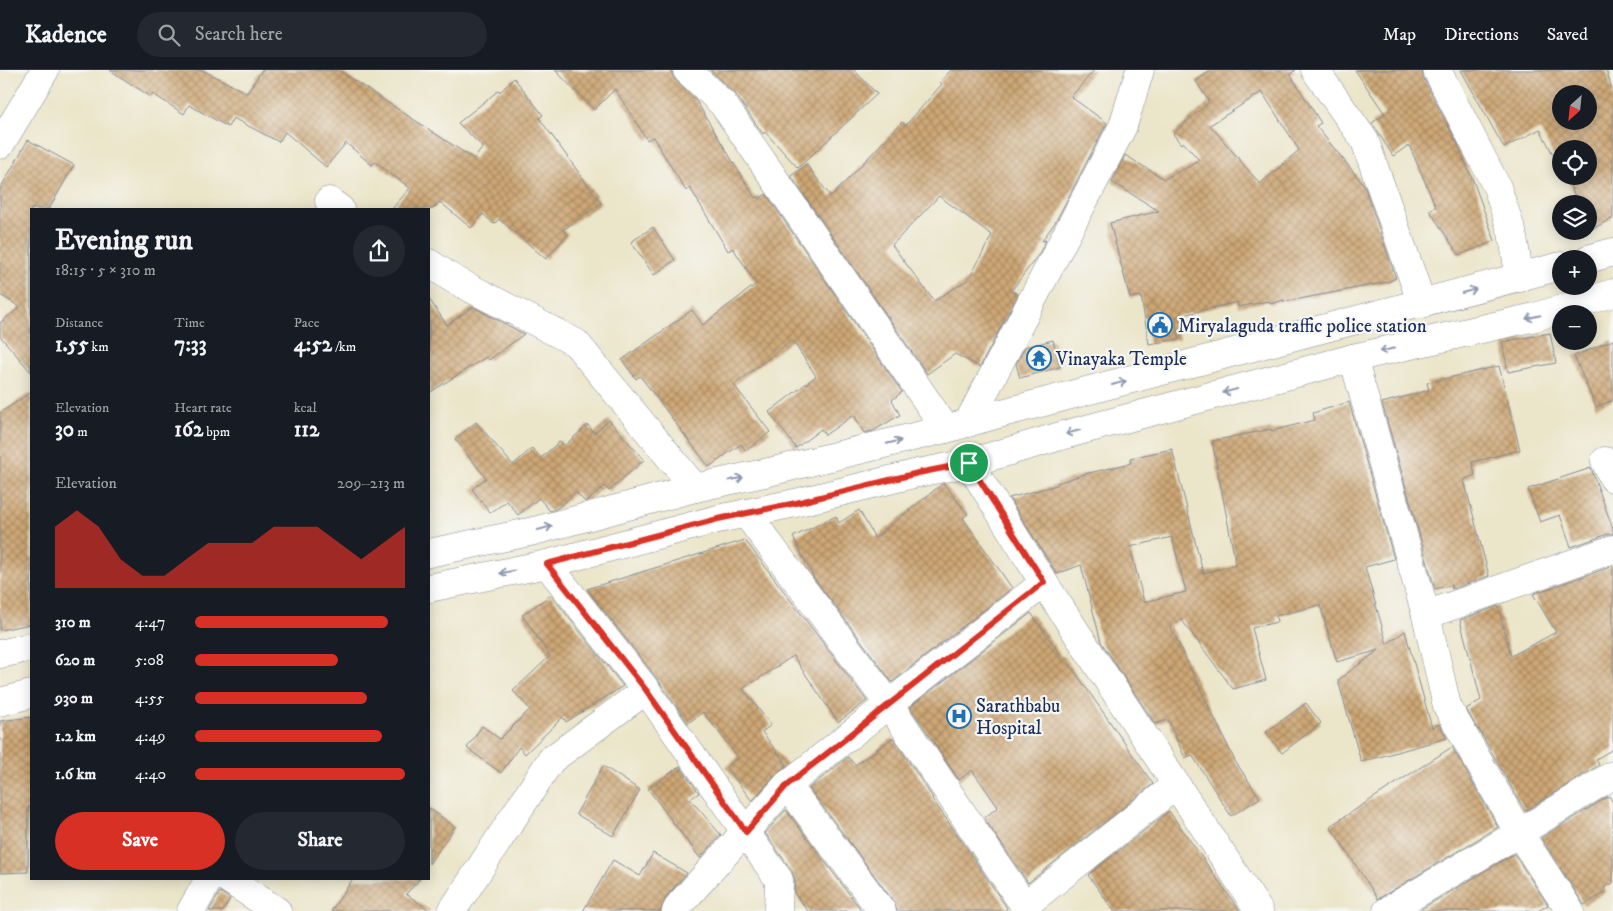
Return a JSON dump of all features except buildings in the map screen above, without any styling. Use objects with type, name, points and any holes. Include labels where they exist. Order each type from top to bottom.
[{"type":"street","points":[[0,145],[46,70]]},
{"type":"street","points":[[687,70],[723,104],[957,426]]},
{"type":"street","points":[[957,426],[1123,126],[1140,70]]},
{"type":"street","points":[[1315,70],[1364,141],[1422,304]]},
{"type":"street","points":[[1437,70],[1498,187],[1512,232],[1520,278]]},
{"type":"street","points":[[1597,256],[1613,252]]},
{"type":"street","points":[[430,265],[453,279],[576,343],[695,488]]},
{"type":"street","points":[[430,553],[534,531],[695,488],[957,426],[1552,269]]},
{"type":"street","points":[[432,591],[547,564],[718,519],[969,463],[1064,435],[1353,358],[1534,316],[1613,293]]},
{"type":"street","points":[[1353,358],[1426,615],[1447,706],[1519,833],[1570,911]]},
{"type":"street","points":[[969,463],[1044,582],[1260,911]]},
{"type":"street","points":[[746,513],[889,704],[1026,908],[1176,785]]},
{"type":"street","points":[[1426,615],[1613,549]]},
{"type":"street","points":[[547,564],[646,690],[780,880],[778,911]]},
{"type":"street","points":[[676,911],[680,904],[787,785],[1044,582]]},
{"type":"street","points":[[0,654],[30,647]]},
{"type":"street","points":[[452,911],[551,760],[646,690]]},
{"type":"street","points":[[0,702],[30,694]]},
{"type":"street","points":[[1387,911],[1613,775]]},
{"type":"street","points":[[787,785],[882,911]]},
{"type":"street","points":[[191,911],[208,880]]},
{"type":"street","points":[[230,880],[278,911]]},
{"type":"place","name":"Miryalaguda traffic police station","points":[[1160,325]]},
{"type":"place","name":"Vinayaka Temple","points":[[1039,358]]},
{"type":"place","name":"Sarathbabu Hospital","points":[[959,716]]},
{"type":"route","points":[[969,463],[1044,582],[787,785],[746,832],[646,690],[547,564],[718,519],[969,463]]}]
